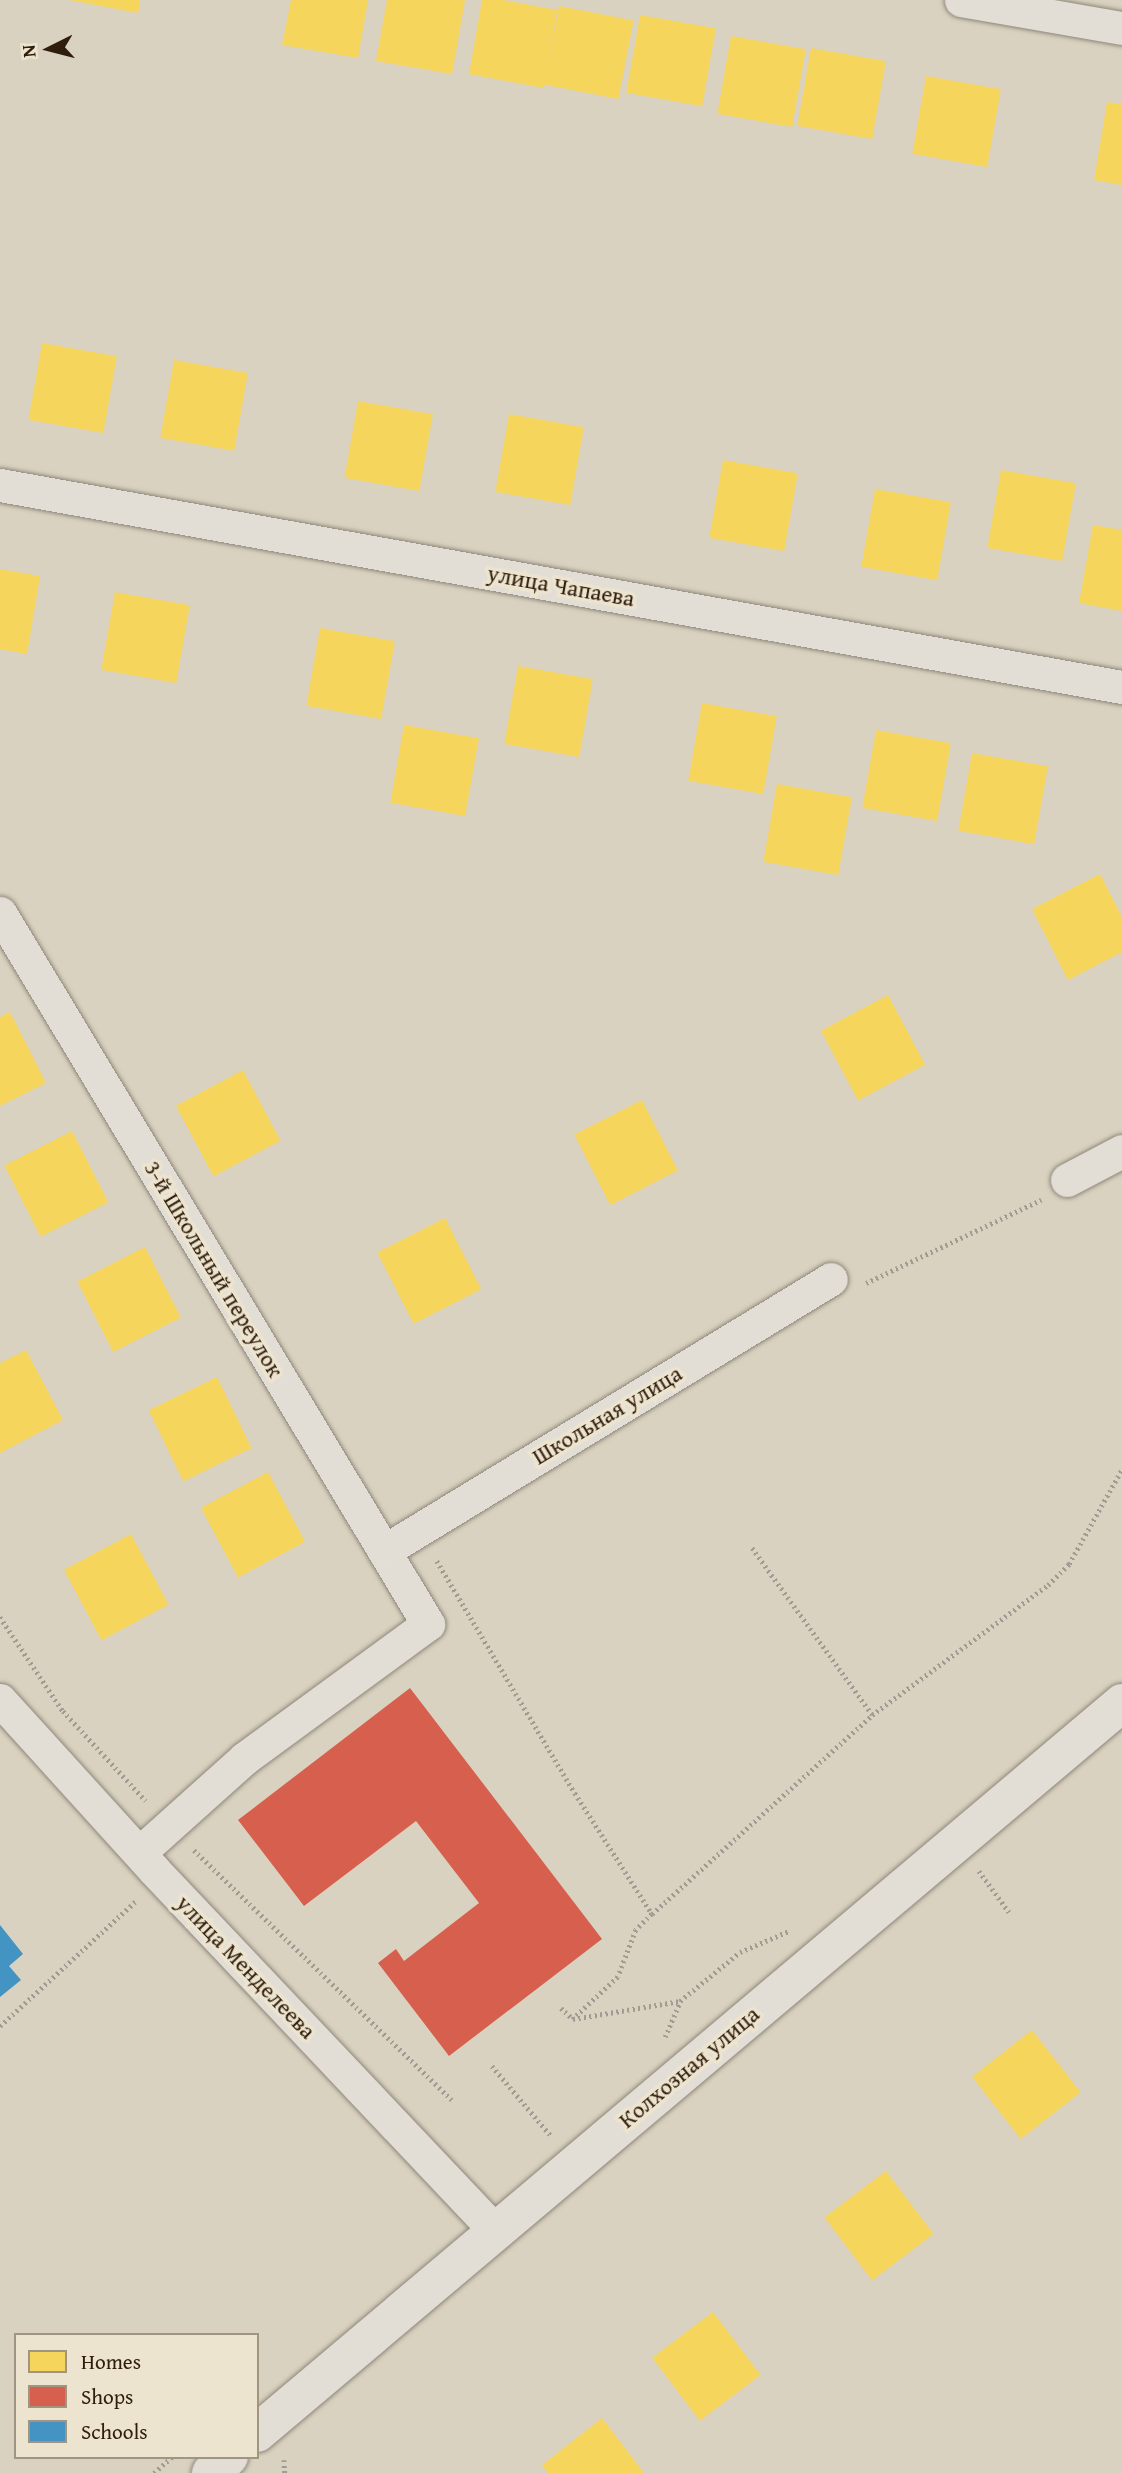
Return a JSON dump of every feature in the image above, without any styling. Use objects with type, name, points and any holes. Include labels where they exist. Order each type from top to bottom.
[{"type":"main road","name":"Колхозная улица","points":[[259,2431],[494,2230],[1122,1703]]},
{"type":"main road","points":[[211,2473],[227,2459]]},
{"type":"street","points":[[961,0],[1122,28]]},
{"type":"street","name":"улица Чапаева","points":[[0,485],[1122,687]]},
{"type":"street","name":"3-й Школьный переулок","points":[[0,913],[428,1624],[244,1758],[168,1826]]},
{"type":"street","points":[[1067,1180],[1122,1151]]},
{"type":"street","name":"Школьная улица","points":[[384,1550],[831,1279]]},
{"type":"street","name":"улица Менделеева","points":[[0,1700],[161,1878],[494,2230]]},
{"type":"street","points":[[139,1853],[168,1826]]},
{"type":"path","points":[[831,1279],[863,1284],[1035,1205],[1067,1180]]},
{"type":"path","points":[[573,2019],[618,1977],[636,1930],[652,1914],[872,1715],[1048,1585],[1062,1571],[1083,1544],[1122,1469]]},
{"type":"path","points":[[419,1529],[575,1793],[652,1914]]},
{"type":"path","points":[[750,1546],[872,1715]]},
{"type":"path","points":[[0,1618],[63,1711],[168,1826],[452,2100]]},
{"type":"path","points":[[0,2026],[161,1878]]},
{"type":"path","points":[[573,2019],[680,2001]]},
{"type":"path","points":[[561,2008],[573,2019]]},
{"type":"path","points":[[492,2066],[554,2140]]},
{"type":"path","points":[[154,2473],[170,2459]]},
{"type":"building: Homes","points":[[70,0],[140,0],[138,13]]},
{"type":"building: Homes","points":[[291,0],[368,0],[358,58],[282,45]]},
{"type":"building: Homes","points":[[387,0],[465,0],[452,74],[376,61]]},
{"type":"building: Homes","points":[[482,0],[503,0],[557,10],[544,88],[469,74]]},
{"type":"building: Homes","points":[[559,6],[634,21],[618,99],[544,85]]},
{"type":"building: Homes","points":[[640,15],[716,28],[702,106],[626,93]]},
{"type":"building: Homes","points":[[731,36],[806,49],[792,127],[717,114]]},
{"type":"building: Homes","points":[[811,48],[886,61],[872,139],[797,126]]},
{"type":"building: Homes","points":[[926,76],[1001,89],[987,167],[912,154]]},
{"type":"building: Homes","points":[[1107,102],[1122,104],[1122,185],[1094,180]]},
{"type":"building: Homes","points":[[42,343],[117,356],[103,433],[28,420]]},
{"type":"building: Homes","points":[[174,360],[248,373],[234,451],[160,438]]},
{"type":"building: Homes","points":[[358,401],[433,414],[419,491],[344,478]]},
{"type":"building: Homes","points":[[509,414],[584,427],[570,505],[495,492]]},
{"type":"building: Homes","points":[[723,460],[798,473],[784,551],[709,538]]},
{"type":"building: Homes","points":[[1001,470],[1076,483],[1062,561],[987,548]]},
{"type":"building: Homes","points":[[875,489],[951,502],[937,580],[861,567]]},
{"type":"building: Homes","points":[[1093,525],[1122,530],[1122,611],[1079,603]]},
{"type":"building: Homes","points":[[0,569],[40,576],[27,654],[0,649]]},
{"type":"building: Homes","points":[[115,592],[190,605],[176,683],[101,670]]},
{"type":"building: Homes","points":[[320,628],[395,641],[381,719],[306,706]]},
{"type":"building: Homes","points":[[518,666],[593,679],[579,757],[504,744]]},
{"type":"building: Homes","points":[[702,703],[777,716],[763,794],[688,781]]},
{"type":"building: Homes","points":[[404,725],[479,738],[465,816],[390,803]]},
{"type":"building: Homes","points":[[876,730],[951,743],[937,821],[862,808]]},
{"type":"building: Homes","points":[[972,753],[1048,766],[1034,844],[958,831]]},
{"type":"building: Homes","points":[[777,784],[852,797],[838,875],[763,862]]},
{"type":"building: Homes","points":[[1100,874],[1122,917],[1122,952],[1068,980],[1032,909]]},
{"type":"building: Homes","points":[[888,995],[925,1065],[858,1100],[821,1031]]},
{"type":"building: Homes","points":[[10,1012],[46,1083],[0,1106],[0,1017]]},
{"type":"building: Homes","points":[[243,1070],[281,1141],[213,1176],[176,1106]]},
{"type":"building: Homes","points":[[642,1100],[678,1170],[610,1205],[574,1135]]},
{"type":"building: Homes","points":[[72,1131],[108,1202],[41,1237],[4,1166]]},
{"type":"building: Homes","points":[[445,1218],[481,1289],[414,1324],[377,1253]]},
{"type":"building: Homes","points":[[145,1247],[181,1317],[113,1352],[77,1282]]},
{"type":"building: Homes","points":[[26,1350],[63,1420],[0,1453],[0,1363]]},
{"type":"building: Homes","points":[[217,1377],[252,1448],[183,1481],[149,1410]]},
{"type":"building: Homes","points":[[268,1472],[305,1542],[238,1577],[201,1508]]},
{"type":"building: Homes","points":[[131,1534],[169,1605],[101,1640],[64,1570]]},
{"type":"building: Homes","points":[[1032,2030],[1081,2092],[1021,2139],[972,2077]]},
{"type":"building: Homes","points":[[886,2171],[934,2234],[872,2280],[825,2217]]},
{"type":"building: Homes","points":[[713,2312],[761,2375],[700,2421],[652,2358]]},
{"type":"building: Homes","points":[[602,2418],[644,2473],[548,2473],[542,2465]]},
{"type":"building: Shops","points":[[410,1688],[602,1939],[449,2056],[378,1963],[396,1949],[404,1961],[479,1903],[416,1821],[304,1906],[238,1820]]},
{"type":"building: Schools","points":[[0,1925],[23,1954],[9,1966],[21,1980],[0,1997]]}]
